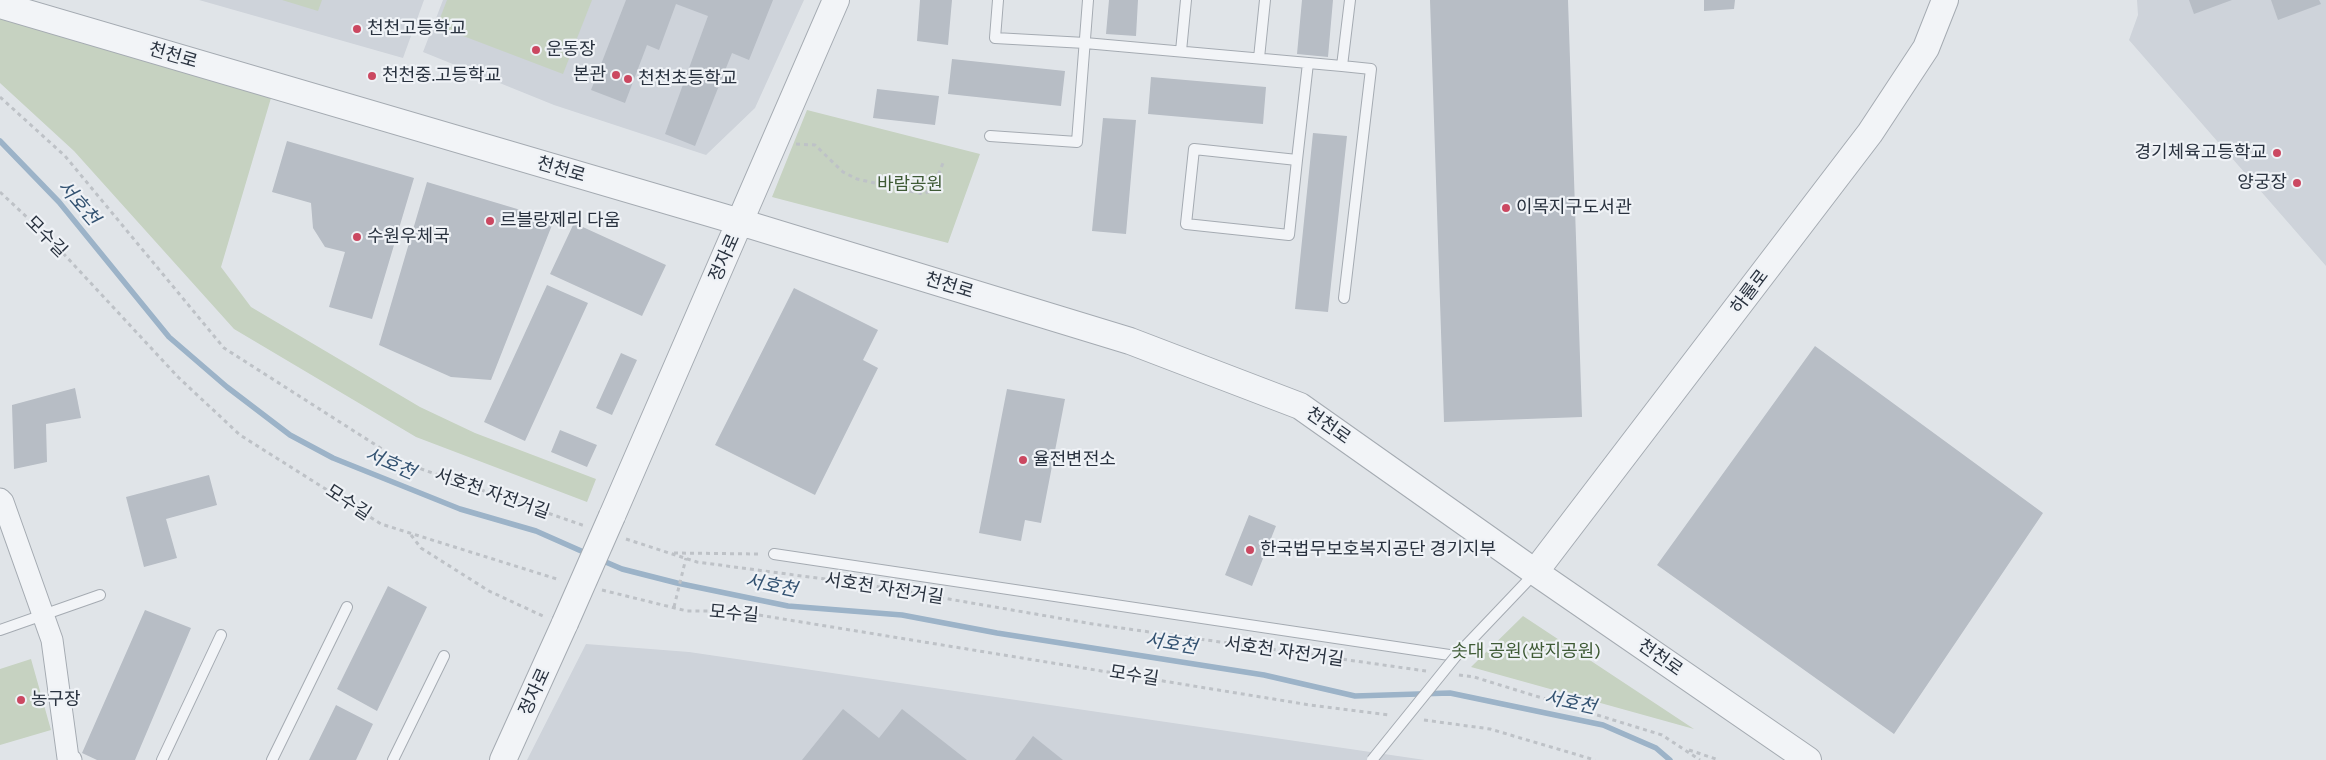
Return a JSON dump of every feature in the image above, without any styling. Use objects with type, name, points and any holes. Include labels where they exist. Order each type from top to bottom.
[{"type":"street","name":"정자로","points":[[502,760],[564,626],[617,527],[740,222],[836,0]]},
{"type":"street","name":"하률로","points":[[1535,572],[1870,133],[1926,48],[1945,0]]},
{"type":"street","name":"천천로","points":[[0,5],[740,222],[1130,341],[1300,406],[1535,572],[1808,760]]},
{"type":"street","points":[[0,499],[3,502],[52,640],[68,758],[71,760]]},
{"type":"lane","points":[[998,0],[995,38],[1085,43],[1371,69],[1344,298]]},
{"type":"lane","points":[[990,136],[1077,142],[1088,0]]},
{"type":"lane","points":[[1181,51],[1186,0]]},
{"type":"lane","points":[[1259,58],[1264,0]]},
{"type":"lane","points":[[1342,66],[1350,0]]},
{"type":"lane","points":[[1297,160],[1194,149],[1186,224],[1289,235],[1308,63]]},
{"type":"lane","points":[[774,554],[1456,656]]},
{"type":"lane","points":[[1372,760],[1456,656],[1535,572]]},
{"type":"lane","points":[[0,630],[100,596]]},
{"type":"lane","points":[[272,760],[347,607]]},
{"type":"lane","points":[[162,760],[221,635]]},
{"type":"lane","points":[[393,760],[444,656]]},
{"type":"path","name":"서호천 자전거길","points":[[0,97],[65,156],[224,348],[404,463],[588,527]]},
{"type":"path","points":[[793,143],[815,145],[843,172],[857,179],[923,194],[932,190],[943,163]]},
{"type":"path","name":"모수길","points":[[0,192],[48,237],[178,378],[240,435],[381,524],[565,581]]},
{"type":"path","name":"서호천 자전거길","points":[[617,527],[671,553],[697,562],[862,584],[1093,624],[1435,672]]},
{"type":"path","points":[[411,534],[421,548],[489,590],[564,626]]},
{"type":"path","points":[[671,553],[774,554]]},
{"type":"path","points":[[674,607],[686,558]]},
{"type":"path","name":"모수길","points":[[594,588],[688,611],[734,611],[1310,705],[1395,716]]},
{"type":"path","points":[[1455,675],[1474,677],[1662,735],[1700,760]]},
{"type":"path","points":[[1414,719],[1490,729],[1595,760]]},
{"type":"path","points":[[1686,750],[1719,760]]},
{"type":"shaded area","name":"천천고등학교","points":[[199,0],[424,0],[403,58]]},
{"type":"shaded area","name":"천천초등학교","points":[[443,0],[804,0],[755,108],[706,155],[554,105],[423,52]]},
{"type":"shaded area","name":"경기체육고등학교","points":[[2137,0],[2326,0],[2326,266],[2129,40],[2138,15]]},
{"type":"shaded area","points":[[586,644],[689,652],[1425,760],[527,760]]},
{"type":"green space","points":[[282,0],[322,0],[318,11]]},
{"type":"green space","name":"운동장","points":[[447,0],[592,0],[563,74],[437,26]]},
{"type":"green space","points":[[0,17],[271,98],[221,267],[251,307],[420,407],[475,433],[596,479],[587,502],[416,437],[234,329],[74,151],[0,83]]},
{"type":"green space","name":"바람공원","points":[[807,110],[980,154],[948,243],[772,197]]},
{"type":"green space","name":"솟대 공원(쌈지공원)","points":[[1523,616],[1694,729],[1471,667]]},
{"type":"green space","name":"농구장","points":[[31,659],[51,730],[0,745],[0,669]]},
{"type":"building","name":"본관","points":[[626,0],[773,0],[749,60],[732,53],[695,146],[665,134],[708,16],[676,4],[659,50],[647,45],[625,103],[591,90]]},
{"type":"building","points":[[920,0],[952,0],[948,45],[917,41]]},
{"type":"building","points":[[1109,0],[1138,0],[1136,36],[1106,34]]},
{"type":"building","points":[[1302,0],[1333,0],[1328,57],[1297,54]]},
{"type":"building","name":"이목지구도서관","points":[[1430,0],[1568,0],[1582,417],[1444,422]]},
{"type":"building","points":[[1704,0],[1735,0],[1734,9],[1704,11]]},
{"type":"building","points":[[2189,0],[2232,0],[2194,14]]},
{"type":"building","points":[[2271,0],[2319,0],[2321,4],[2278,20]]},
{"type":"building","points":[[952,59],[1065,71],[1061,106],[948,94]]},
{"type":"building","points":[[1151,77],[1266,87],[1263,124],[1148,114]]},
{"type":"building","points":[[877,89],[939,96],[935,125],[873,118]]},
{"type":"building","points":[[1103,118],[1136,120],[1126,234],[1092,231]]},
{"type":"building","points":[[1313,133],[1347,136],[1328,312],[1295,309]]},
{"type":"building","name":"수원우체국","points":[[287,141],[414,178],[372,319],[329,307],[345,252],[325,247],[313,228],[311,203],[272,192]]},
{"type":"building","points":[[427,182],[554,220],[491,380],[451,377],[379,345]]},
{"type":"building","points":[[574,223],[666,265],[642,316],[550,274]]},
{"type":"building","points":[[547,285],[588,303],[525,441],[484,422]]},
{"type":"building","points":[[794,288],[878,330],[863,360],[878,368],[815,495],[715,445]]},
{"type":"building","points":[[1815,346],[2043,513],[1894,734],[1657,565]]},
{"type":"building","points":[[621,353],[637,360],[612,415],[596,408]]},
{"type":"building","points":[[75,388],[81,418],[46,424],[47,462],[14,469],[12,405]]},
{"type":"building","name":"율전변전소","points":[[1007,389],[1065,399],[1041,523],[1025,520],[1021,541],[979,533]]},
{"type":"building","points":[[560,430],[597,445],[587,467],[551,452]]},
{"type":"building","points":[[209,475],[217,505],[166,519],[177,558],[144,567],[126,497]]},
{"type":"building","name":"한국법무보호복지공단 경기지부","points":[[1249,515],[1276,526],[1252,586],[1225,575]]},
{"type":"building","points":[[388,586],[427,607],[377,711],[337,689]]},
{"type":"building","points":[[145,610],[191,628],[135,760],[97,760],[82,753]]},
{"type":"building","points":[[336,705],[373,724],[356,760],[309,760]]},
{"type":"building","points":[[843,709],[879,738],[902,709],[967,760],[802,760]]},
{"type":"building","points":[[1033,736],[1063,760],[1015,760]]},
{"type":"waterway","name":"서호천","points":[[0,141],[59,202],[169,337],[227,387],[290,435],[333,458],[460,509],[536,531],[588,554]]},
{"type":"waterway","name":"서호천","points":[[601,560],[622,569],[677,583],[788,606],[902,615],[997,633],[1264,675],[1355,696],[1450,693],[1603,725],[1656,748],[1670,760]]},
{"type":"place","name":"천천고등학교","points":[[357,29]]},
{"type":"place","name":"운동장","points":[[536,50]]},
{"type":"place","name":"본관","points":[[616,75]]},
{"type":"place","name":"천천중.고등학교","points":[[372,76]]},
{"type":"place","name":"천천초등학교","points":[[628,79]]},
{"type":"place","name":"경기체육고등학교","points":[[2277,153]]},
{"type":"place","name":"양궁장","points":[[2297,183]]},
{"type":"place","name":"이목지구도서관","points":[[1506,208]]},
{"type":"place","name":"르블랑제리 다움","points":[[490,221]]},
{"type":"place","name":"수원우체국","points":[[357,237]]},
{"type":"place","name":"율전변전소","points":[[1023,460]]},
{"type":"place","name":"한국법무보호복지공단 경기지부","points":[[1250,550]]},
{"type":"place","name":"농구장","points":[[21,700]]}]
